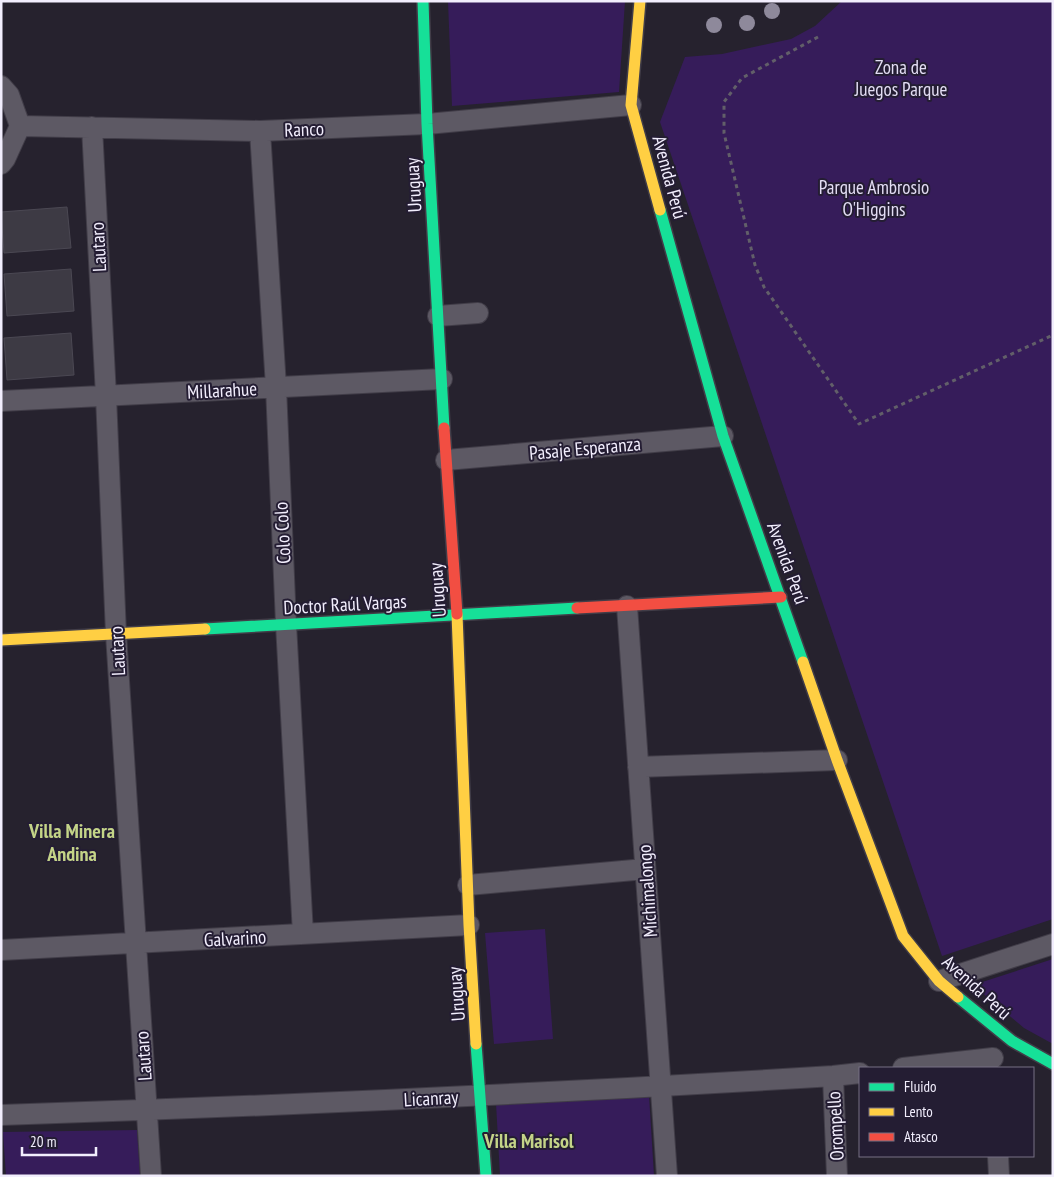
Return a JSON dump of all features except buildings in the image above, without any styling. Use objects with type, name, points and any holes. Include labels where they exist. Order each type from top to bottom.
[{"type":"street","name":"Uruguay","points":[[423,1],[427,124],[446,460],[457,615],[469,925],[486,1176]]},
{"type":"street","name":"Avenida Perú","points":[[640,1],[632,105],[723,436],[837,760],[903,936],[939,981],[1012,1041],[1053,1064]]},
{"type":"street","points":[[1,86],[9,95],[20,126],[1,164]]},
{"type":"street","name":"Ranco","points":[[20,126],[260,131],[427,124],[632,105]]},
{"type":"street","name":"Lautaro","points":[[92,127],[116,634],[151,1176]]},
{"type":"street","name":"Colo Colo","points":[[260,131],[276,387],[286,624],[303,934]]},
{"type":"street","points":[[438,316],[478,313]]},
{"type":"street","name":"Millarahue","points":[[1,401],[442,378]]},
{"type":"street","name":"Pasaje Esperanza","points":[[446,460],[723,436]]},
{"type":"street","name":"Doctor Raúl Vargas","points":[[1,640],[781,597]]},
{"type":"street","name":"Michimalongo","points":[[627,606],[667,1176]]},
{"type":"street","points":[[638,767],[837,760]]},
{"type":"street","points":[[468,885],[645,869]]},
{"type":"street","name":"Galvarino","points":[[1,950],[469,925]]},
{"type":"street","points":[[939,981],[1053,944]]},
{"type":"street","points":[[921,1067],[993,1063],[1012,1041]]},
{"type":"street","name":"Licanray","points":[[1,1115],[480,1095],[859,1073]]},
{"type":"street","name":"Orompello","points":[[833,1076],[837,1176]]},
{"type":"street","points":[[998,1157],[999,1176]]},
{"type":"path","points":[[818,37],[742,78],[724,102],[724,133],[755,265],[764,287],[859,424],[1053,335]]},
{"type":"green space","points":[[448,1],[625,1],[619,92],[452,106]]},
{"type":"green space","name":"Parque Ambrosio O'Higgins","points":[[842,1],[1053,1],[1053,919],[942,956],[660,122],[685,57],[722,54],[791,39],[815,26]]},
{"type":"green space","points":[[545,929],[553,1039],[494,1044],[485,933]]},
{"type":"green space","points":[[1053,959],[1053,1044],[1024,1028],[973,985]]},
{"type":"green space","points":[[649,1095],[654,1176],[500,1176],[496,1103]]},
{"type":"green space","points":[[137,1130],[140,1176],[6,1176],[3,1132]]},
{"type":"traffic: fast","points":[[423,1],[427,124],[444,428]]},
{"type":"traffic: fast","points":[[660,210],[723,436],[803,662]]},
{"type":"traffic: fast","points":[[205,629],[577,608]]},
{"type":"traffic: fast","points":[[958,997],[1012,1041],[1053,1064]]},
{"type":"traffic: fast","points":[[476,1044],[486,1176]]},
{"type":"traffic: slow","points":[[640,1],[631,105],[660,210]]},
{"type":"traffic: slow","points":[[457,614],[469,925],[476,1044]]},
{"type":"traffic: slow","points":[[1,640],[205,629]]},
{"type":"traffic: slow","points":[[803,662],[837,760],[903,936],[939,981],[958,997]]},
{"type":"traffic: jam","points":[[444,428],[457,614]]},
{"type":"traffic: jam","points":[[577,608],[781,597]]},
{"type":"district","name":"Villa Minera Andina","points":[[72,842]]},
{"type":"district","name":"Villa Marisol","points":[[529,1141]]},
{"type":"park label","name":"Zona de Juegos Parque","points":[[901,78]]}]
